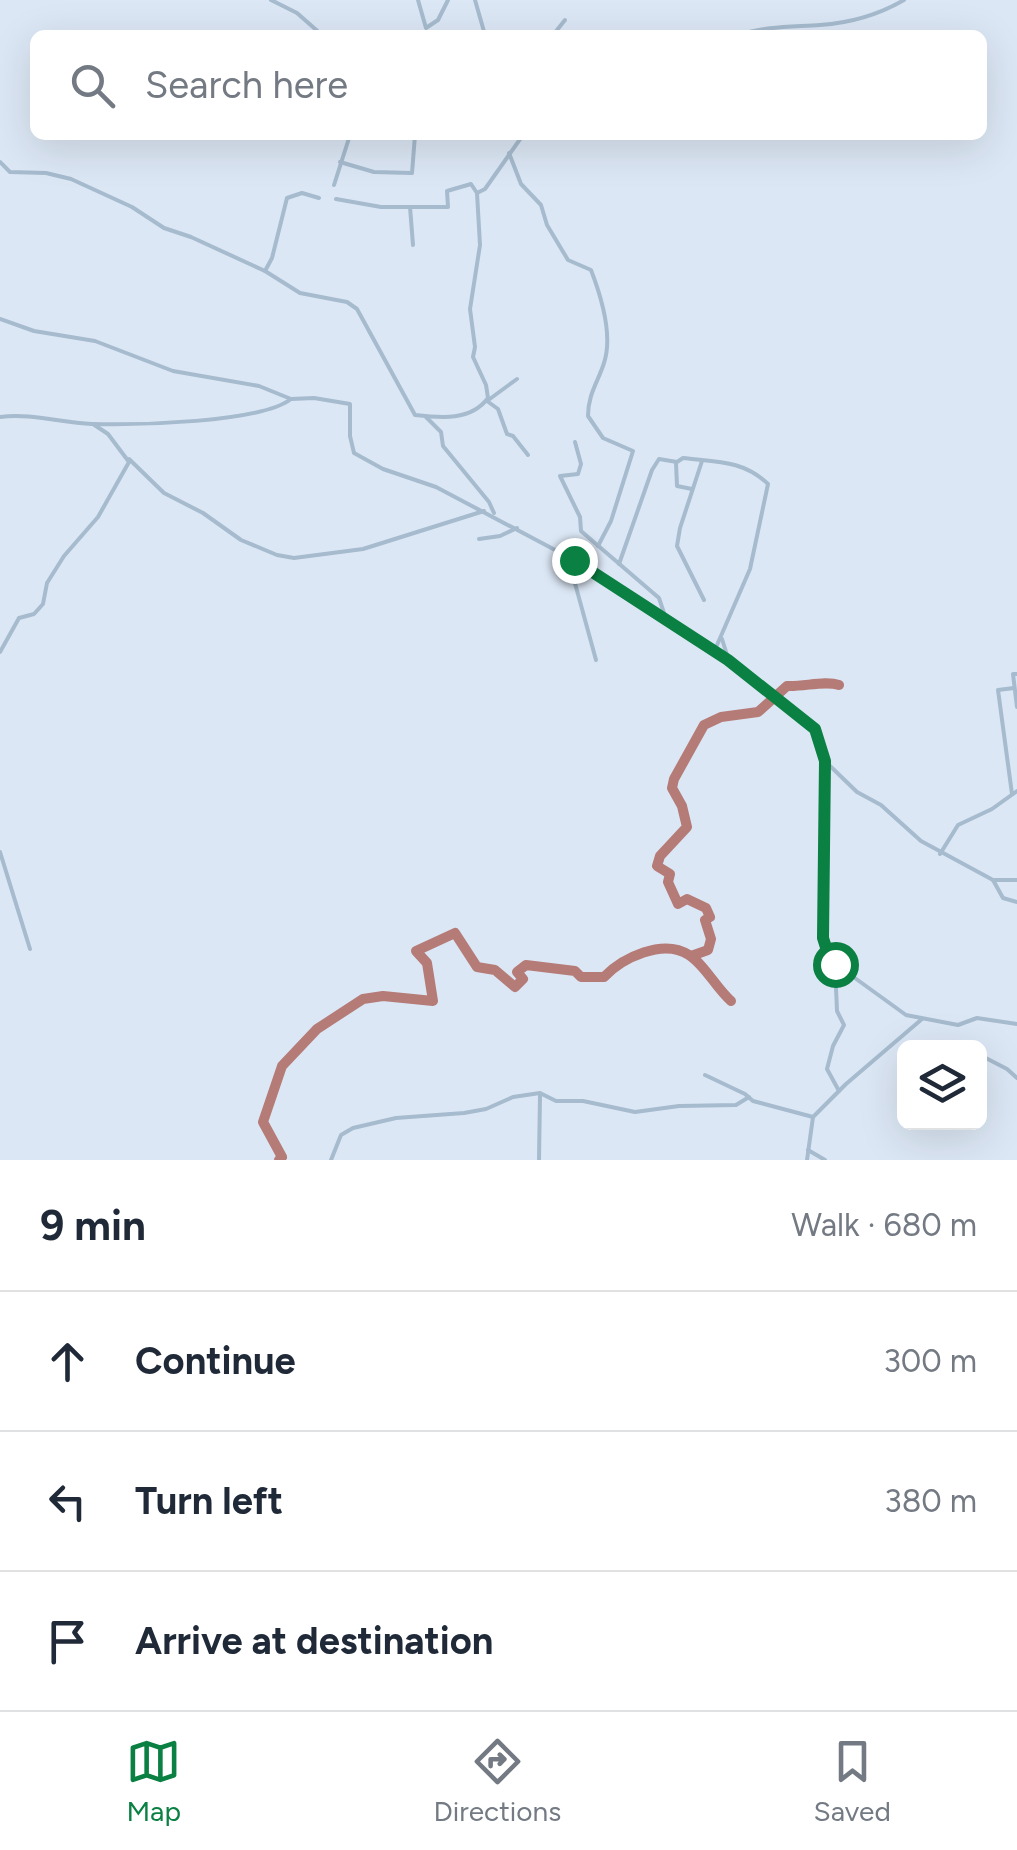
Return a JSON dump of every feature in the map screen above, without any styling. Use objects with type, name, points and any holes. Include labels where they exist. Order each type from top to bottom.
[{"type":"street","points":[[271,0],[296,13],[316,30]]},
{"type":"street","points":[[418,0],[426,28],[438,20],[448,0]]},
{"type":"street","points":[[475,0],[484,30]]},
{"type":"street","points":[[753,30],[826,25],[878,14],[904,0]]},
{"type":"street","points":[[557,30],[566,20]]},
{"type":"street","points":[[334,185],[348,140]]},
{"type":"street","points":[[340,162],[374,172],[412,173],[415,140]]},
{"type":"street","points":[[477,193],[485,189],[519,140]]},
{"type":"street","points":[[509,153],[520,184],[541,205],[544,220],[568,260],[590,270],[599,295],[607,350],[591,391],[588,416],[612,444],[633,451],[611,522],[598,546]]},
{"type":"street","points":[[0,162],[10,172],[46,173],[71,179],[132,207],[164,228],[191,236],[265,271],[300,293],[347,302],[358,309],[417,415],[427,418],[441,432],[443,446],[489,502],[494,516]]},
{"type":"street","points":[[336,198],[382,207],[448,207],[447,191],[471,184],[477,193],[480,245],[470,309],[475,348],[472,357],[486,385],[487,401]]},
{"type":"street","points":[[265,271],[287,198],[302,193],[319,198]]},
{"type":"street","points":[[410,207],[412,245]]},
{"type":"street","points":[[0,319],[34,331],[95,342],[173,371],[259,386],[291,399],[350,404],[354,452],[517,528],[574,560],[636,603],[665,616],[815,729],[825,761],[823,938],[830,960],[906,1015],[958,1025],[976,1018],[1017,1024]]},
{"type":"street","points":[[417,415],[450,419],[487,401],[517,379]]},
{"type":"street","points":[[0,416],[30,415],[93,424],[241,415],[283,405],[291,399]]},
{"type":"street","points":[[487,401],[498,409],[507,434],[514,436],[528,455]]},
{"type":"street","points":[[93,424],[108,434],[164,494],[277,556],[314,556],[363,549],[484,511]]},
{"type":"street","points":[[575,442],[581,464],[578,474],[560,476],[580,517],[581,530],[659,598],[665,616]]},
{"type":"street","points":[[692,490],[676,486],[674,466],[682,458],[743,466],[754,470],[768,484],[750,569],[714,652]]},
{"type":"street","points":[[619,564],[652,470],[659,459],[677,462]]},
{"type":"street","points":[[0,652],[20,618],[34,614],[43,604],[47,583],[98,516],[129,460]]},
{"type":"street","points":[[702,460],[678,546],[704,600]]},
{"type":"street","points":[[479,539],[517,528]]},
{"type":"street","points":[[574,560],[573,576],[596,660]]},
{"type":"street","points":[[722,639],[728,660]]},
{"type":"street","points":[[1017,674],[1013,674],[1017,707]]},
{"type":"street","points":[[940,854],[958,825],[992,809],[1014,792],[998,690],[1014,688]]},
{"type":"street","points":[[825,761],[857,792],[881,805],[940,854],[993,880],[1017,880]]},
{"type":"street","points":[[0,852],[30,949]]},
{"type":"street","points":[[993,880],[1003,898],[1017,902]]},
{"type":"street","points":[[835,964],[837,1011],[844,1026],[827,1069],[839,1091]]},
{"type":"street","points":[[807,1160],[813,1118],[923,1018]]},
{"type":"street","points":[[987,1059],[1017,1078]]},
{"type":"street","points":[[706,1075],[749,1097],[813,1118]]},
{"type":"street","points":[[331,1160],[340,1135],[353,1128],[396,1118],[486,1109],[514,1097],[540,1093],[556,1101],[584,1101],[635,1112],[736,1105],[749,1097]]},
{"type":"street","points":[[539,1160],[540,1093]]},
{"type":"street","points":[[808,1150],[825,1160]]},
{"type":"waterway","points":[[691,956],[708,950],[711,939],[705,920],[710,917],[706,908],[687,899],[678,904],[668,882],[670,874],[657,866],[660,856],[687,827],[672,788],[674,779],[704,725],[721,717],[758,712],[787,686],[839,685]]},
{"type":"waterway","points":[[279,1160],[282,1157],[263,1122],[282,1066],[317,1029],[363,999],[383,996],[433,1001],[427,963],[416,951],[455,933],[477,967],[495,970],[515,987],[523,979],[517,972],[526,965],[575,971],[581,977],[604,977],[632,957],[667,949],[679,950],[695,959],[731,1001]]},
{"type":"route","points":[[574,560],[728,660],[815,729],[825,761],[823,938],[835,964]]}]
